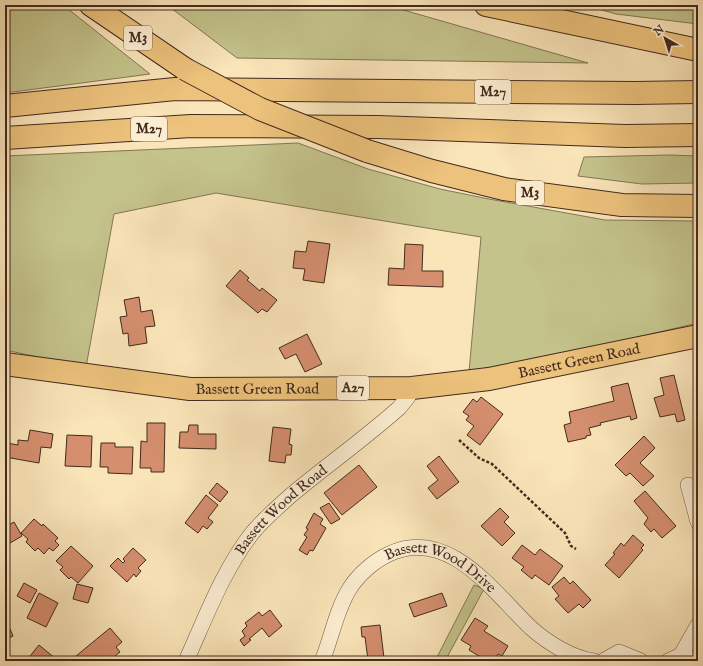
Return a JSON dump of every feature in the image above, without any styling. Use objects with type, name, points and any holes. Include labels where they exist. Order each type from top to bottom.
[{"type":"main road","name":"M3","points":[[91,5],[120,26],[186,69],[260,109],[367,150],[432,171],[504,189],[622,205],[698,206]]},
{"type":"main road","points":[[486,5],[698,50]]},
{"type":"main road","name":"M27","points":[[5,106],[175,89],[635,94],[698,92]]},
{"type":"main road","name":"M27","points":[[5,138],[191,126],[378,127],[625,136],[698,135]]},
{"type":"main road","name":"Bassett Green Road","points":[[5,364],[190,389],[412,388],[489,379],[698,336]]},
{"type":"street","name":"Bassett Wood Road","points":[[186,661],[221,584],[236,557],[254,532],[273,511],[399,408],[408,397],[412,388]]},
{"type":"street","points":[[688,485],[698,522]]},
{"type":"street","name":"Bassett Wood Drive","points":[[322,661],[337,617],[350,588],[364,571],[382,558],[398,550],[410,548],[439,552],[459,561],[490,585],[532,628],[549,641],[571,654],[594,661]]},
{"type":"street","points":[[697,661],[674,658],[698,625]]},
{"type":"street","points":[[603,661],[620,652],[641,661]]},
{"type":"path","points":[[459,440],[479,458],[492,464],[565,533],[571,546],[576,549]]},
{"type":"shaded area","points":[[5,5],[63,5],[150,74],[5,93]]},
{"type":"shaded area","points":[[167,5],[386,5],[588,63],[237,58]]},
{"type":"shaded area","points":[[585,5],[698,5],[698,24],[616,14]]},
{"type":"shaded area","points":[[298,143],[368,169],[440,189],[489,199],[605,220],[698,221],[698,323],[556,356],[469,372],[481,237],[216,193],[114,214],[86,367],[5,350],[5,156]]},
{"type":"shaded area","points":[[669,155],[698,156],[698,183],[642,184],[578,176],[584,157]]},
{"type":"shaded area","points":[[474,585],[484,589],[445,661],[435,661]]},
{"type":"building","points":[[308,241],[330,244],[324,283],[303,280],[305,269],[293,268],[295,251],[306,252]]},
{"type":"building","points":[[405,244],[423,245],[422,271],[443,271],[443,287],[388,285],[389,268],[404,269]]},
{"type":"building","points":[[240,270],[249,278],[247,280],[260,291],[262,288],[277,300],[267,312],[262,309],[258,313],[226,286]]},
{"type":"building","points":[[139,297],[141,312],[152,310],[155,326],[145,327],[147,343],[129,346],[128,333],[123,334],[120,317],[127,316],[124,300]]},
{"type":"building","points":[[307,334],[322,364],[305,372],[296,354],[285,359],[279,348]]},
{"type":"building","points":[[674,375],[685,420],[677,422],[675,414],[660,417],[654,398],[664,395],[660,378]]},
{"type":"building","points":[[628,383],[637,418],[631,420],[630,416],[600,423],[601,425],[589,428],[591,435],[586,436],[586,438],[568,442],[564,425],[571,423],[569,412],[614,401],[611,387]]},
{"type":"building","points":[[481,397],[503,414],[480,445],[467,435],[474,426],[466,420],[469,416],[463,412],[473,399],[477,402]]},
{"type":"building","points":[[147,423],[165,423],[164,472],[151,472],[151,468],[140,468],[141,441],[147,442]]},
{"type":"building","points":[[189,425],[198,425],[198,434],[216,434],[216,449],[179,448],[180,432],[188,432]]},
{"type":"building","points":[[273,427],[291,429],[289,444],[292,445],[291,455],[286,455],[285,463],[269,461]]},
{"type":"building","points":[[30,430],[53,434],[51,448],[41,447],[39,463],[5,457],[7,443],[18,445],[18,440],[28,441]]},
{"type":"building","points":[[67,435],[92,436],[91,467],[65,466]]},
{"type":"building","points":[[644,436],[655,448],[640,463],[654,476],[643,486],[630,473],[626,476],[615,465]]},
{"type":"building","points":[[101,443],[115,443],[115,447],[133,447],[132,474],[108,473],[108,467],[100,467]]},
{"type":"building","points":[[439,456],[459,482],[437,499],[428,488],[438,480],[427,466]]},
{"type":"building","points":[[359,465],[377,487],[342,515],[324,493]]},
{"type":"building","points":[[217,483],[228,492],[220,502],[209,493]]},
{"type":"building","points":[[645,491],[676,526],[662,538],[654,529],[651,532],[644,524],[648,518],[634,501]]},
{"type":"building","points":[[206,495],[218,505],[208,518],[213,522],[207,529],[203,526],[198,533],[185,523]]},
{"type":"building","points":[[329,503],[340,519],[331,524],[320,508]]},
{"type":"building","points":[[500,508],[509,517],[504,522],[515,533],[502,546],[481,526]]},
{"type":"building","points":[[314,513],[323,519],[320,524],[326,528],[313,551],[310,550],[307,555],[299,550],[307,537],[304,535],[308,529],[306,528]]},
{"type":"building","points":[[34,519],[42,526],[43,524],[58,538],[55,541],[59,545],[53,551],[49,548],[44,554],[38,548],[35,551],[26,542],[28,539],[21,533]]},
{"type":"building","points":[[14,522],[22,536],[10,543],[5,535],[5,527]]},
{"type":"building","points":[[633,535],[644,545],[641,548],[643,550],[619,578],[605,565],[615,554],[613,553],[621,543],[624,546]]},
{"type":"building","points":[[522,545],[535,555],[540,549],[563,566],[549,585],[535,575],[532,579],[521,570],[524,567],[512,558]]},
{"type":"building","points":[[71,546],[93,566],[78,583],[71,577],[69,579],[60,570],[63,567],[56,561]]},
{"type":"building","points":[[133,548],[146,560],[138,568],[141,571],[136,577],[134,574],[127,582],[110,566],[118,558],[123,563],[125,561],[123,559]]},
{"type":"building","points":[[564,577],[570,584],[573,581],[591,600],[583,608],[579,604],[568,613],[555,599],[559,596],[552,587]]},
{"type":"building","points":[[24,583],[37,590],[30,603],[17,596]]},
{"type":"building","points":[[77,584],[93,588],[88,603],[73,599]]},
{"type":"building","points":[[39,593],[58,603],[46,627],[27,618]]},
{"type":"building","points":[[442,593],[447,606],[414,617],[409,604]]},
{"type":"building","points":[[270,610],[282,626],[269,637],[262,628],[249,639],[251,640],[244,646],[240,640],[245,636],[242,631],[247,626],[245,623],[259,612],[262,616]]},
{"type":"building","points":[[5,617],[13,636],[5,640]]},
{"type":"building","points":[[475,618],[488,626],[484,631],[508,646],[502,656],[498,654],[493,661],[487,661],[469,650],[471,646],[461,640]]},
{"type":"building","points":[[380,625],[384,658],[368,660],[365,637],[362,637],[361,627]]},
{"type":"building","points":[[110,628],[122,642],[116,647],[120,652],[109,661],[70,661]]},
{"type":"building","points":[[39,645],[56,659],[54,661],[26,661]]}]
